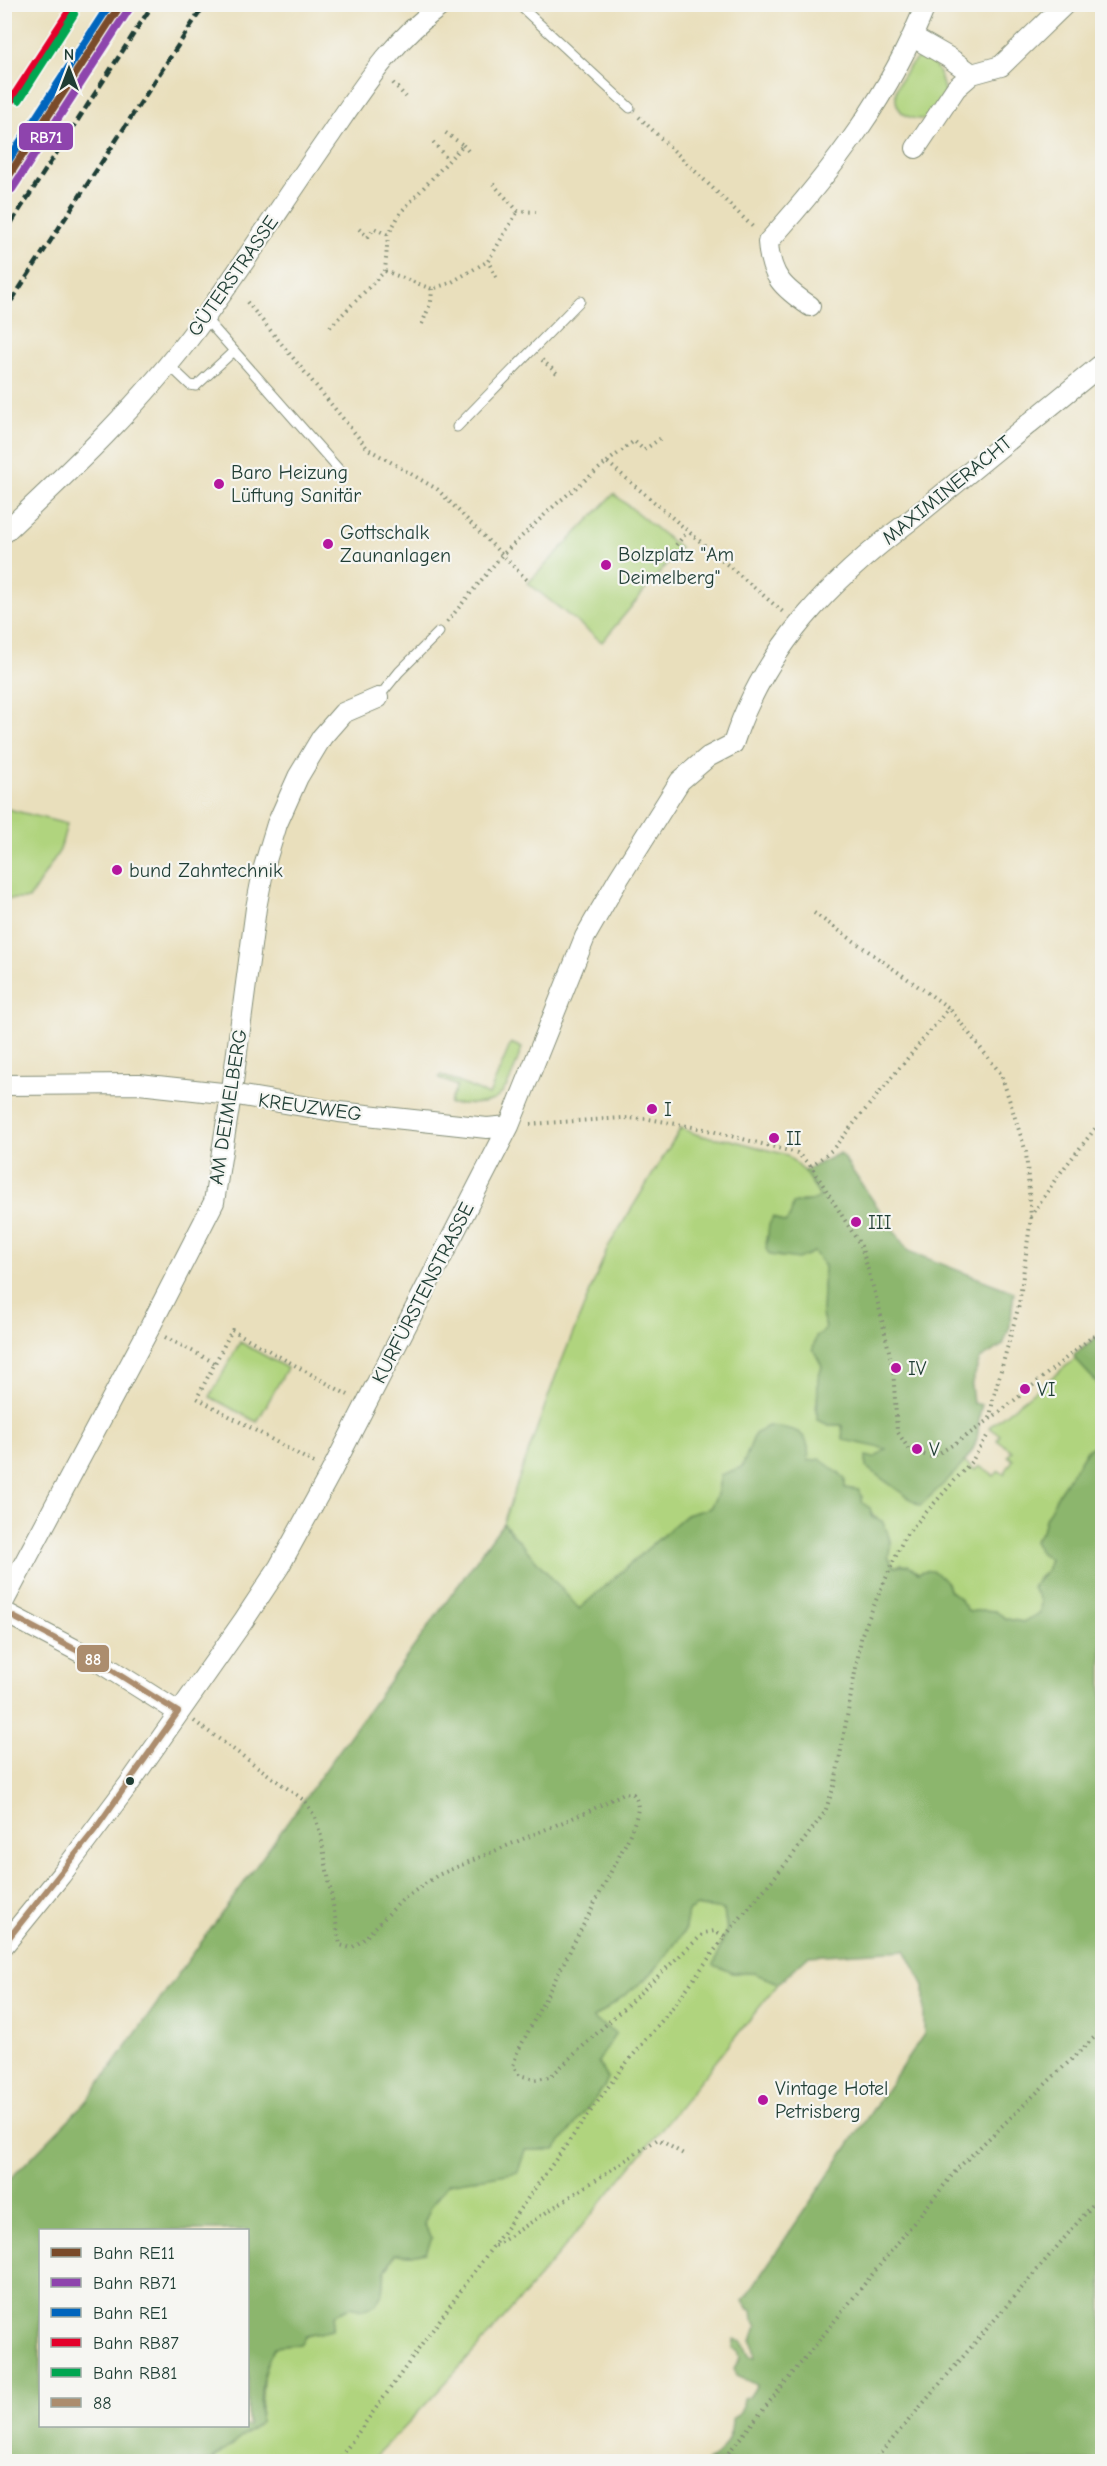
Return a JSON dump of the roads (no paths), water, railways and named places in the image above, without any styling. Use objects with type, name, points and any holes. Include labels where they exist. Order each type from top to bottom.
[{"type":"street","name":"GÜTERSTRASSE","points":[[4,533],[88,453],[169,365],[205,318],[374,72],[398,42],[443,4]]},
{"type":"street","points":[[810,306],[795,296],[773,271],[768,242],[812,194],[874,107],[913,37],[926,4]]},
{"type":"street","points":[[916,148],[956,88],[972,74],[1001,66],[1065,4]]},
{"type":"street","points":[[913,37],[972,74]]},
{"type":"street","name":"MAXIMINERACHT","points":[[798,623],[838,580],[879,544],[1102,364]]},
{"type":"street","name":"KURFÜRSTENSTRASSE","points":[[4,1945],[184,1715],[279,1567],[331,1472],[509,1126],[585,937],[680,781],[708,758],[734,744],[744,711],[768,666],[798,623]]},
{"type":"street","name":"AM DEIMELBERG","points":[[4,1601],[214,1202],[256,908],[264,867],[277,824],[298,777],[322,736],[343,713],[378,698]]},
{"type":"street","name":"KREUZWEG","points":[[4,1085],[127,1084],[231,1094],[339,1113],[487,1128],[509,1126]]},
{"type":"street","points":[[4,1612],[99,1662],[184,1715]]},
{"type":"lane","points":[[519,4],[630,108]]},
{"type":"lane","points":[[457,427],[580,301]]},
{"type":"lane","points":[[205,318],[341,472]]},
{"type":"lane","points":[[169,365],[190,385],[196,386],[234,351]]},
{"type":"lane","name":"AM DEIMELBERG","points":[[378,698],[399,672],[439,632]]},
{"type":"railway","points":[[4,234],[153,4]]},
{"type":"railway","points":[[4,312],[205,4]]},
{"type":"rail line","name":"RB87","points":[[4,111],[74,4]]},
{"type":"rail line","name":"RE1","points":[[4,167],[110,4]]},
{"type":"rail line","name":"RE11","points":[[4,183],[121,4]]},
{"type":"rail line","name":"RB71","points":[[12,189],[129,9]]},
{"type":"rail line","name":"RB81","points":[[19,100],[74,14]]},
{"type":"place","name":"Baro Heizung Lüftung Sanitär","points":[[219,484]]},
{"type":"place","name":"Gottschalk Zaunanlagen","points":[[328,544]]},
{"type":"place","name":"Bolzplatz \"Am Deimelberg\"","points":[[606,565]]},
{"type":"place","name":"bund Zahntechnik","points":[[117,870]]},
{"type":"place","name":"I","points":[[652,1109]]},
{"type":"place","name":"II","points":[[774,1138]]},
{"type":"place","name":"III","points":[[856,1222]]},
{"type":"place","name":"IV","points":[[896,1368]]},
{"type":"place","name":"VI","points":[[1025,1389]]},
{"type":"place","name":"V","points":[[917,1449]]},
{"type":"place","name":"Vintage Hotel Petrisberg","points":[[763,2100]]}]
